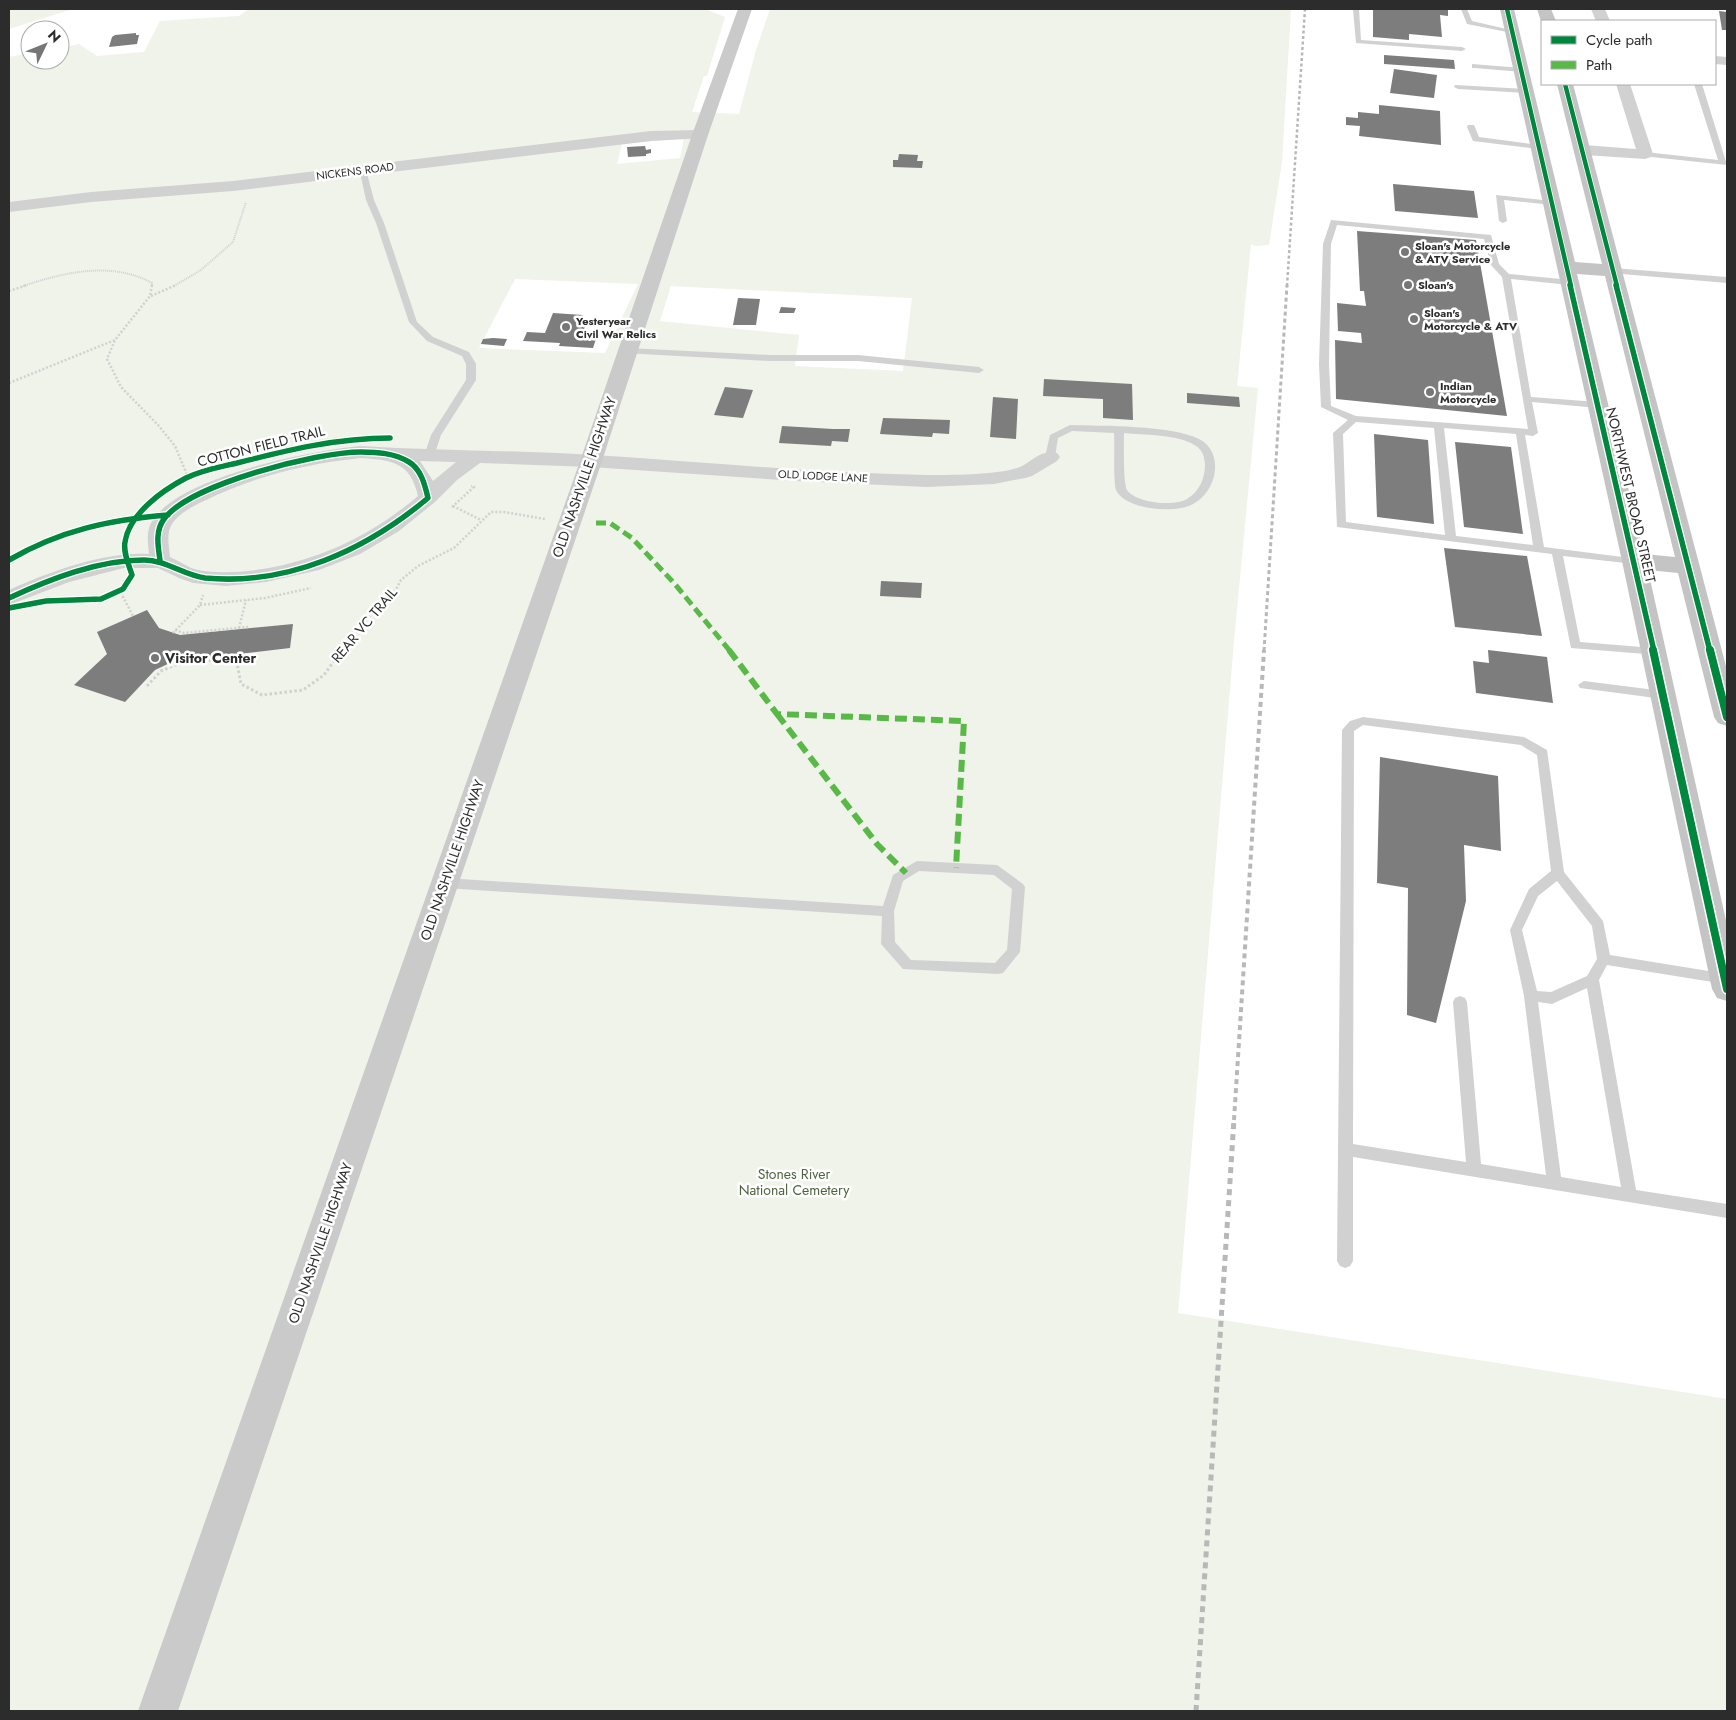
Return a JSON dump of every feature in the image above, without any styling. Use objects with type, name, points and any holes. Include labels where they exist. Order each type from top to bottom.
[{"type":"main road","name":"OLD NASHVILLE HIGHWAY","points":[[158,1711],[591,461],[700,134],[745,9]]},
{"type":"main road","name":"NORTHWEST BROAD STREET","points":[[1507,9],[1527,91],[1562,149],[1613,271],[1727,717]]},
{"type":"main road","name":"NORTHWEST BROAD STREET","points":[[1565,85],[1562,149],[1552,203],[1634,561],[1726,982]]},
{"type":"main road","points":[[1567,274],[1613,271]]},
{"type":"main road","points":[[1634,561],[1688,566]]},
{"type":"street","points":[[1562,149],[1645,154],[1623,85]]},
{"type":"street","name":"NICKENS ROAD","points":[[9,207],[252,183],[651,136],[700,134]]},
{"type":"street","name":"OLD LODGE LANE","points":[[160,560],[157,533],[168,515],[188,500],[233,479],[317,458],[358,453],[591,461],[796,475],[927,481],[994,478],[1025,472],[1050,457]]},
{"type":"street","points":[[387,454],[408,461],[424,477],[428,498]]},
{"type":"street","points":[[9,598],[70,574],[129,562],[160,560],[185,573],[212,578],[245,578],[319,564],[358,548],[389,530],[428,498],[450,476],[474,458]]},
{"type":"lane","points":[[1356,9],[1358,42],[1462,49]]},
{"type":"lane","points":[[1464,9],[1469,24],[1512,31]]},
{"type":"lane","points":[[1475,66],[1522,70]]},
{"type":"lane","points":[[1645,154],[1725,162],[1698,85]]},
{"type":"lane","points":[[1458,87],[1527,91]]},
{"type":"lane","points":[[1471,127],[1476,139],[1562,149]]},
{"type":"lane","points":[[362,170],[370,200],[413,322],[420,333],[430,340],[466,354],[471,364],[470,380],[436,435],[429,456]]},
{"type":"lane","points":[[1503,221],[1499,197],[1552,203]]},
{"type":"lane","points":[[1334,222],[1488,237],[1495,265],[1506,276],[1527,399],[1533,433],[1354,419],[1326,407],[1324,364],[1327,244],[1334,222]]},
{"type":"lane","points":[[1613,271],[1727,280]]},
{"type":"lane","points":[[1506,276],[1567,274]]},
{"type":"lane","points":[[628,351],[770,358],[858,358],[979,370]]},
{"type":"lane","points":[[1527,399],[1598,405]]},
{"type":"lane","points":[[1354,419],[1338,432],[1341,525],[1634,561]]},
{"type":"lane","points":[[1439,426],[1451,538]]},
{"type":"lane","points":[[1050,457],[1053,436],[1070,428],[1119,430],[1176,435],[1193,440],[1204,446],[1209,456],[1210,471],[1207,486],[1190,502],[1175,505],[1146,505],[1129,499],[1121,490],[1119,430]]},
{"type":"lane","points":[[1520,432],[1539,549]]},
{"type":"lane","points":[[1557,551],[1575,644],[1654,652]]},
{"type":"lane","points":[[1584,685],[1663,695]]},
{"type":"lane","points":[[1345,1261],[1348,730],[1354,724],[1363,720],[1524,741],[1544,753],[1558,873],[1598,924],[1604,959],[1592,980],[1552,998],[1531,996]]},
{"type":"lane","points":[[917,866],[997,870],[1019,887],[1013,952],[998,969],[908,964],[888,944],[888,911],[897,878],[917,866]]},
{"type":"lane","points":[[1554,1183],[1531,996],[1516,930],[1533,893],[1558,873]]},
{"type":"lane","points":[[444,883],[888,911]]},
{"type":"lane","points":[[1604,959],[1726,982]]},
{"type":"lane","points":[[1592,980],[1630,1195]]},
{"type":"lane","points":[[1460,1002],[1474,1170]]},
{"type":"lane","points":[[1346,1149],[1727,1211]]},
{"type":"path","points":[[188,477],[175,446],[121,387],[107,358],[115,340],[150,296],[184,281],[201,270],[233,242],[252,183]]},
{"type":"path","points":[[9,291],[24,285],[65,275],[85,271],[102,271],[144,277],[152,284],[150,296]]},
{"type":"path","points":[[9,383],[115,340]]},
{"type":"path","points":[[453,506],[480,520]]},
{"type":"path","points":[[129,562],[132,575],[119,591],[123,602],[133,616]]},
{"type":"path","points":[[206,588],[200,605],[174,632],[184,633],[248,627]]},
{"type":"path","points":[[240,628],[246,600]]},
{"type":"green space","points":[[9,9],[73,9],[38,20],[20,20],[20,26],[9,29]]},
{"type":"green space","name":"Stones River National Cemetery","points":[[249,9],[705,9],[725,17],[707,76],[704,76],[692,112],[739,114],[756,50],[770,9],[1291,9],[1282,162],[1269,245],[1255,246],[1251,244],[1237,386],[1258,388],[1234,641],[1178,1313],[1727,1399],[1727,1711],[9,1711],[9,57],[20,55],[20,70],[70,70],[70,46],[79,44],[97,56],[144,52],[160,21],[239,16]],"holes":[[[684,138],[680,158],[617,164],[622,144]],[[515,279],[638,284],[605,353],[479,348]],[[671,286],[912,298],[903,371],[795,366],[799,335],[660,321]]]},
{"type":"building","points":[[1373,9],[1448,9],[1448,16],[1440,15],[1442,37],[1409,34],[1409,40],[1373,37]]},
{"type":"building","points":[[1719,11],[1727,12],[1727,30],[1722,30]]},
{"type":"building","points":[[136,33],[136,35],[139,35],[137,44],[109,47],[112,37],[115,35]]},
{"type":"building","points":[[1384,55],[1454,60],[1455,69],[1384,64]]},
{"type":"building","points":[[1394,69],[1437,75],[1434,98],[1390,93]]},
{"type":"building","points":[[1379,105],[1440,111],[1441,145],[1359,136],[1360,126],[1346,125],[1346,117],[1358,118],[1358,112],[1379,114]]},
{"type":"building","points":[[645,146],[646,150],[651,149],[651,153],[646,154],[646,156],[628,157],[627,147]]},
{"type":"building","points":[[899,154],[918,155],[917,161],[923,161],[922,168],[893,167],[893,160],[898,160]]},
{"type":"building","points":[[1393,184],[1474,191],[1478,218],[1395,211]]},
{"type":"building","name":"Sloan's Motorcycle & ATV","points":[[1357,231],[1476,240],[1507,416],[1336,399],[1335,340],[1362,343],[1361,333],[1338,331],[1337,303],[1366,306],[1364,291],[1360,291]]},
{"type":"building","points":[[738,298],[760,299],[756,325],[733,325]]},
{"type":"building","points":[[781,307],[796,308],[794,313],[779,313]]},
{"type":"building","name":"Yesteryear Civil War Relics","points":[[553,313],[583,315],[581,322],[587,322],[583,332],[598,333],[593,348],[559,346],[560,343],[523,341],[527,332],[545,333]]},
{"type":"building","points":[[483,339],[507,339],[504,346],[481,344]]},
{"type":"building","points":[[1044,379],[1132,384],[1133,420],[1103,418],[1103,399],[1043,396]]},
{"type":"building","points":[[725,387],[753,390],[743,418],[714,415]]},
{"type":"building","points":[[1187,393],[1239,397],[1240,407],[1187,403]]},
{"type":"building","points":[[993,397],[1018,399],[1016,439],[990,437]]},
{"type":"building","points":[[883,418],[950,420],[949,434],[933,433],[932,437],[880,434]]},
{"type":"building","points":[[782,426],[850,429],[848,442],[832,441],[831,446],[779,443]]},
{"type":"building","points":[[1374,434],[1428,440],[1434,524],[1377,517]]},
{"type":"building","points":[[1455,442],[1511,447],[1523,534],[1464,527]]},
{"type":"building","points":[[1444,548],[1527,556],[1542,636],[1455,627]]},
{"type":"building","points":[[881,581],[922,583],[921,598],[880,596]]},
{"type":"building","name":"Visitor Center","points":[[147,610],[159,628],[180,635],[293,624],[290,648],[172,662],[155,670],[125,702],[74,685],[107,654],[97,632]]},
{"type":"building","points":[[1488,650],[1547,657],[1553,703],[1476,693],[1473,661],[1489,663]]},
{"type":"building","points":[[1380,757],[1498,776],[1501,851],[1464,845],[1466,901],[1436,1023],[1407,1015],[1408,888],[1377,883]]},
{"type":"railway","points":[[1287,286],[1305,9]]},
{"type":"railway","points":[[1264,651],[1287,285]]},
{"type":"railway","points":[[1234,1120],[1264,650]]},
{"type":"railway","points":[[1196,1711],[1234,1119]]},
{"type":"marked path","points":[[596,523],[610,523],[632,538],[674,583],[727,647],[777,714],[964,721],[956,868]]},
{"type":"marked path","points":[[777,714],[877,844],[906,873]]},
{"type":"cycle path","points":[[1507,9],[1634,561],[1727,989]]},
{"type":"cycle path","points":[[1565,85],[1727,717]]},
{"type":"cycle path","name":"COTTON FIELD TRAIL","points":[[9,608],[46,601],[101,599],[123,589],[132,575],[126,554],[125,542],[133,523],[140,513],[158,496],[192,475],[313,444],[351,439],[390,438]]},
{"type":"cycle path","points":[[9,598],[41,584],[82,570],[124,561],[159,561],[193,576],[226,579],[259,576],[312,565],[353,549],[391,527],[428,498],[426,487],[420,474],[409,462],[389,454],[360,452],[325,456],[287,464],[249,475],[215,488],[187,502],[168,515],[161,525],[158,536],[160,560]]},
{"type":"cycle path","points":[[9,560],[48,540],[85,527],[168,515]]},
{"type":"place","name":"Sloan's Motorcycle & ATV Service","points":[[1405,252]]},
{"type":"place","name":"Sloan's","points":[[1408,285]]},
{"type":"place","name":"Sloan's Motorcycle & ATV","points":[[1414,319]]},
{"type":"place","name":"Yesteryear Civil War Relics","points":[[566,327]]},
{"type":"place","name":"Indian Motorcycle","points":[[1430,392]]},
{"type":"place","name":"Visitor Center","points":[[155,658]]}]
